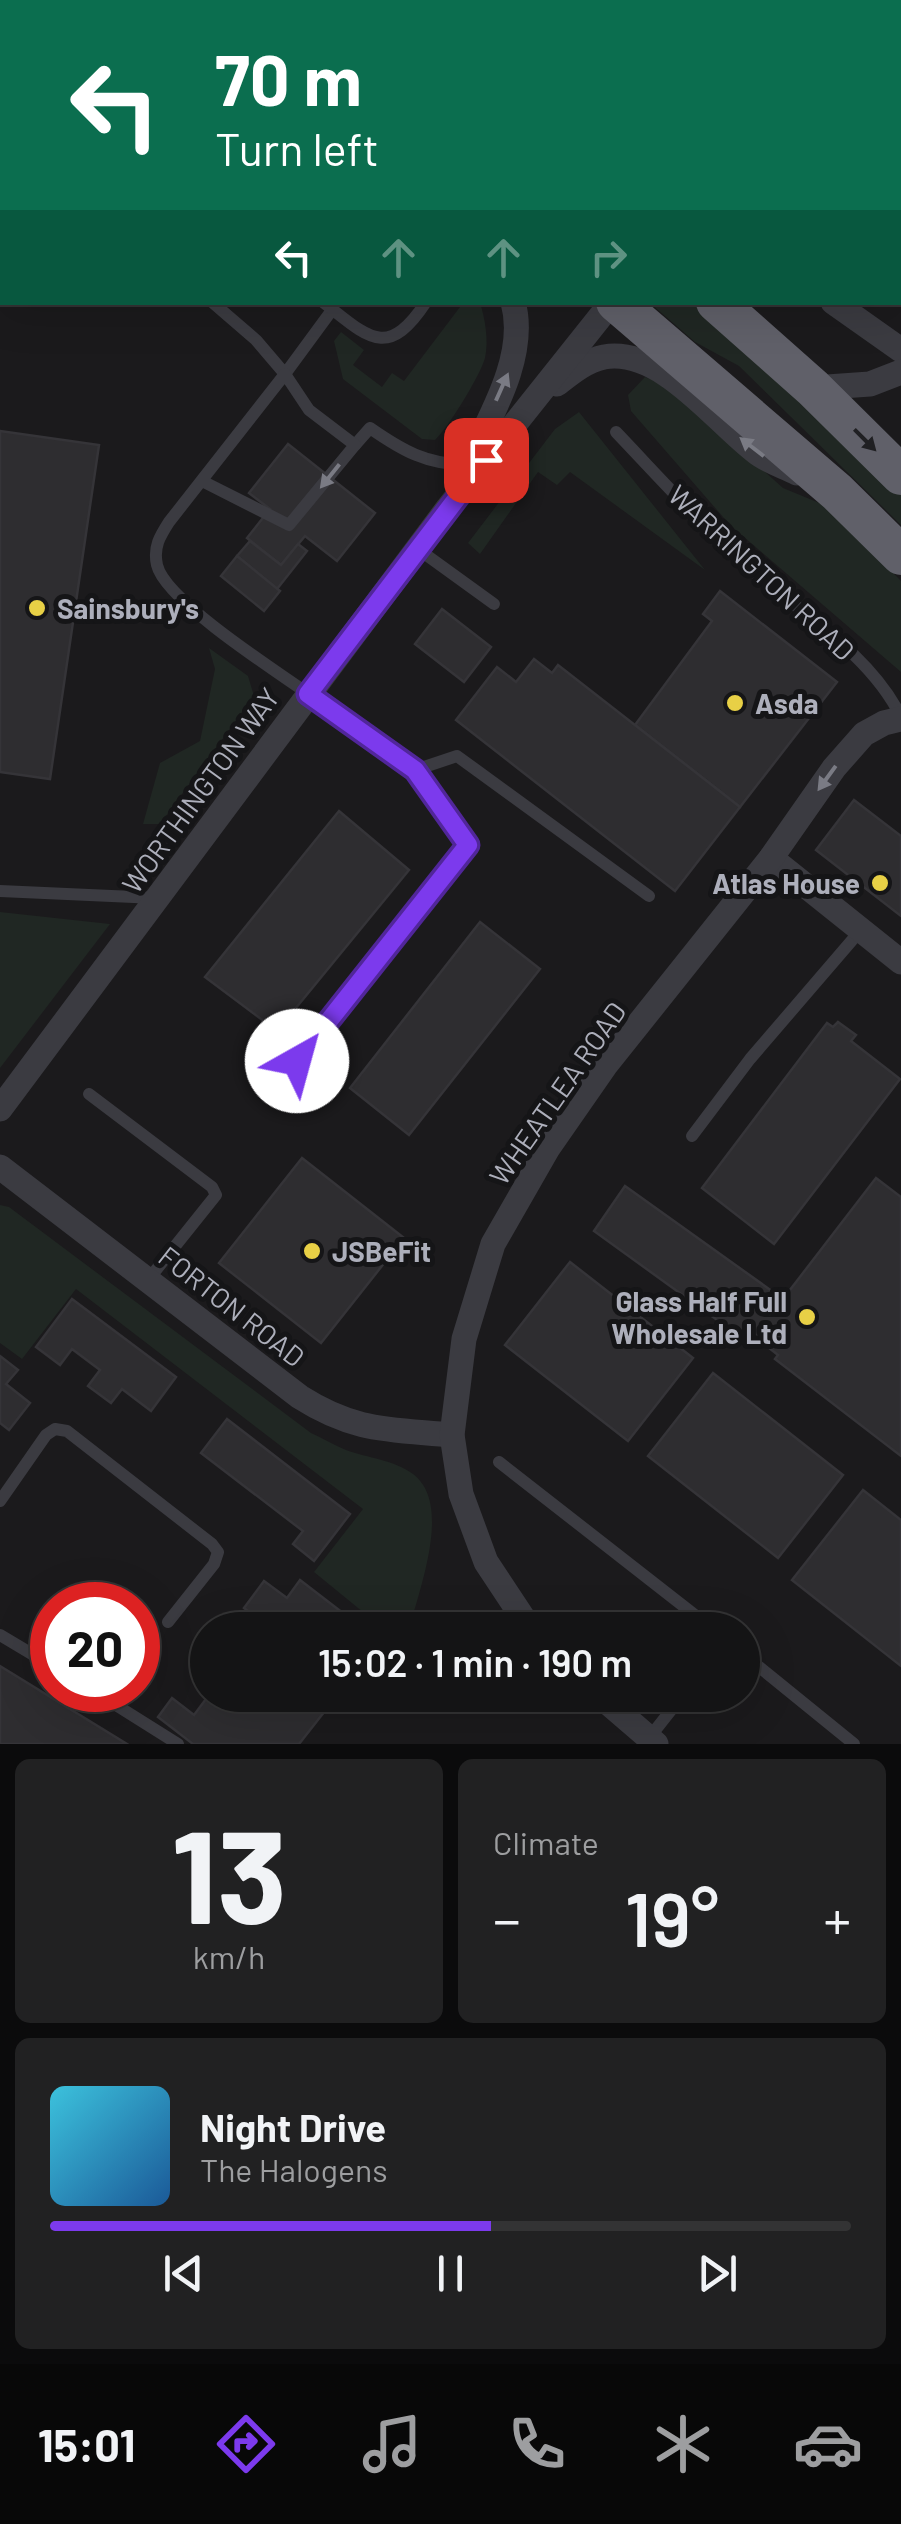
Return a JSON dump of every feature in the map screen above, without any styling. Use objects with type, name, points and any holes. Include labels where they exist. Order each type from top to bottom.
[{"type":"highway","points":[[618,305],[838,492],[901,555]]},
{"type":"highway","points":[[719,305],[813,388],[901,476]]},
{"type":"street","points":[[448,508],[514,360],[518,333],[513,305]]},
{"type":"street","name":"WORTHINGTON WAY","points":[[0,1109],[448,508],[612,305]]},
{"type":"street","points":[[838,305],[901,350]]},
{"type":"street","name":"WORTHINGTON WAY","points":[[523,414],[580,366],[603,358],[634,359],[678,382],[758,454],[838,492]]},
{"type":"street","points":[[813,388],[870,384],[901,372]]},
{"type":"street","name":"WHEATLEA ROAD","points":[[519,1612],[486,1562],[461,1494],[452,1435],[464,1339],[492,1244],[548,1148],[606,1066],[771,858],[848,751],[864,734],[901,718]]},
{"type":"street","points":[[771,858],[901,962]]},
{"type":"street","name":"FORTON ROAD","points":[[0,1166],[330,1416],[358,1426],[452,1435]]},
{"type":"street","points":[[619,1712],[652,1741]]},
{"type":"lane","points":[[215,305],[256,340],[309,410],[355,445]]},
{"type":"lane","points":[[297,1061],[468,845],[415,770],[216,627],[175,591],[157,568],[156,543],[285,374],[327,306],[369,338],[389,339],[410,326],[424,305]]},
{"type":"lane","points":[[202,482],[289,526],[370,428],[407,454],[426,461],[467,465]]},
{"type":"lane","name":"WARRINGTON ROAD","points":[[616,432],[736,556],[816,621],[871,674],[892,698],[901,718]]},
{"type":"lane","points":[[418,549],[494,604]]},
{"type":"lane","points":[[415,770],[457,756],[649,896]]},
{"type":"lane","points":[[0,891],[159,898]]},
{"type":"lane","points":[[692,1136],[750,1059],[860,931]]},
{"type":"lane","points":[[89,1094],[212,1187],[216,1195],[148,1280]]},
{"type":"lane","points":[[0,1501],[46,1435],[54,1429],[67,1431],[218,1552],[214,1564],[168,1622]]},
{"type":"lane","points":[[500,1462],[691,1612]]},
{"type":"lane","points":[[0,1635],[30,1653]]},
{"type":"lane","points":[[760,1667],[854,1744]]},
{"type":"lane","points":[[129,1712],[178,1744]]},
{"type":"lane","points":[[652,1741],[672,1712]]},
{"type":"shaded area","points":[[461,305],[480,305],[486,330],[485,358],[455,414],[435,440],[422,439],[343,379],[334,341],[341,332],[364,350],[353,365],[382,387],[392,373],[404,381]]},
{"type":"shaded area","points":[[652,305],[699,305],[901,486],[901,525],[739,366],[695,342]]},
{"type":"shaded area","points":[[645,377],[668,386],[783,488],[829,507],[901,581],[901,672],[730,525],[631,411],[628,395]]},
{"type":"shaded area","points":[[579,412],[705,570],[570,472],[557,485],[538,472],[480,554],[468,543],[555,429]]},
{"type":"shaded area","points":[[209,648],[248,676],[254,696],[160,824],[143,824],[160,763],[200,741],[215,669]]},
{"type":"shaded area","points":[[0,912],[110,924],[0,1068]]},
{"type":"shaded area","points":[[0,1205],[9,1207],[311,1433],[413,1474],[425,1488],[432,1526],[414,1612],[363,1612],[314,1572],[363,1509],[76,1289],[22,1359],[0,1343]]},
{"type":"building","name":"Sainsbury's","points":[[0,431],[99,445],[50,779],[0,772]]},
{"type":"building","name":"Sainsbury's","points":[[288,444],[375,513],[337,561],[305,536],[281,565],[247,538],[270,509],[249,493]]},
{"type":"building","points":[[250,541],[281,565],[298,544],[307,551],[277,589],[237,556]]},
{"type":"building","points":[[237,556],[280,591],[264,611],[221,576]]},
{"type":"building","name":"Asda","points":[[720,591],[837,682],[740,807],[635,725],[712,621],[703,614]]},
{"type":"building","points":[[442,609],[491,647],[464,682],[415,644]]},
{"type":"building","points":[[534,659],[552,673],[558,665],[740,807],[675,891],[456,720],[497,667],[516,682]]},
{"type":"building","name":"Atlas House","points":[[854,800],[901,836],[901,916],[816,850]]},
{"type":"building","points":[[339,811],[409,870],[277,1031],[205,977]]},
{"type":"building","points":[[480,922],[540,969],[409,1135],[350,1088]]},
{"type":"building","points":[[838,1022],[856,1035],[851,1041],[900,1079],[774,1244],[702,1188],[827,1023],[833,1027]]},
{"type":"building","name":"JSBeFit","points":[[302,1158],[404,1238],[321,1343],[219,1263]]},
{"type":"building","name":"Glass Half Full Wholesale Ltd","points":[[876,1178],[901,1197],[901,1456],[775,1359],[778,1355],[754,1336],[749,1343],[594,1231],[625,1186],[783,1299]]},
{"type":"building","points":[[570,1262],[693,1358],[628,1441],[505,1345]]},
{"type":"building","points":[[72,1299],[176,1377],[151,1411],[122,1389],[111,1403],[88,1386],[100,1370],[72,1349],[60,1365],[36,1347]]},
{"type":"building","points":[[0,1356],[18,1370],[6,1384],[30,1403],[9,1430],[0,1423]]},
{"type":"building","points":[[713,1373],[843,1475],[778,1558],[648,1456]]},
{"type":"building","points":[[227,1419],[350,1514],[314,1561],[293,1544],[303,1531],[201,1453]]},
{"type":"building","points":[[863,1490],[901,1520],[901,1666],[792,1580]]},
{"type":"building","points":[[300,1580],[342,1612],[249,1612],[244,1608],[264,1581],[287,1598]]},
{"type":"building","points":[[0,1666],[30,1684],[30,1712],[75,1712],[127,1744],[0,1744]]},
{"type":"building","points":[[172,1698],[194,1715],[324,1712],[299,1744],[193,1744],[158,1717]]},
{"type":"place","name":"Sainsbury's","points":[[37,608]]},
{"type":"place","name":"Asda","points":[[735,703]]},
{"type":"place","name":"Atlas House","points":[[880,883]]},
{"type":"place","name":"JSBeFit","points":[[312,1251]]},
{"type":"place","name":"Glass Half Full Wholesale Ltd","points":[[807,1317]]},
{"type":"route","points":[[297,1061],[468,845],[415,770],[308,694],[486,460]]}]
